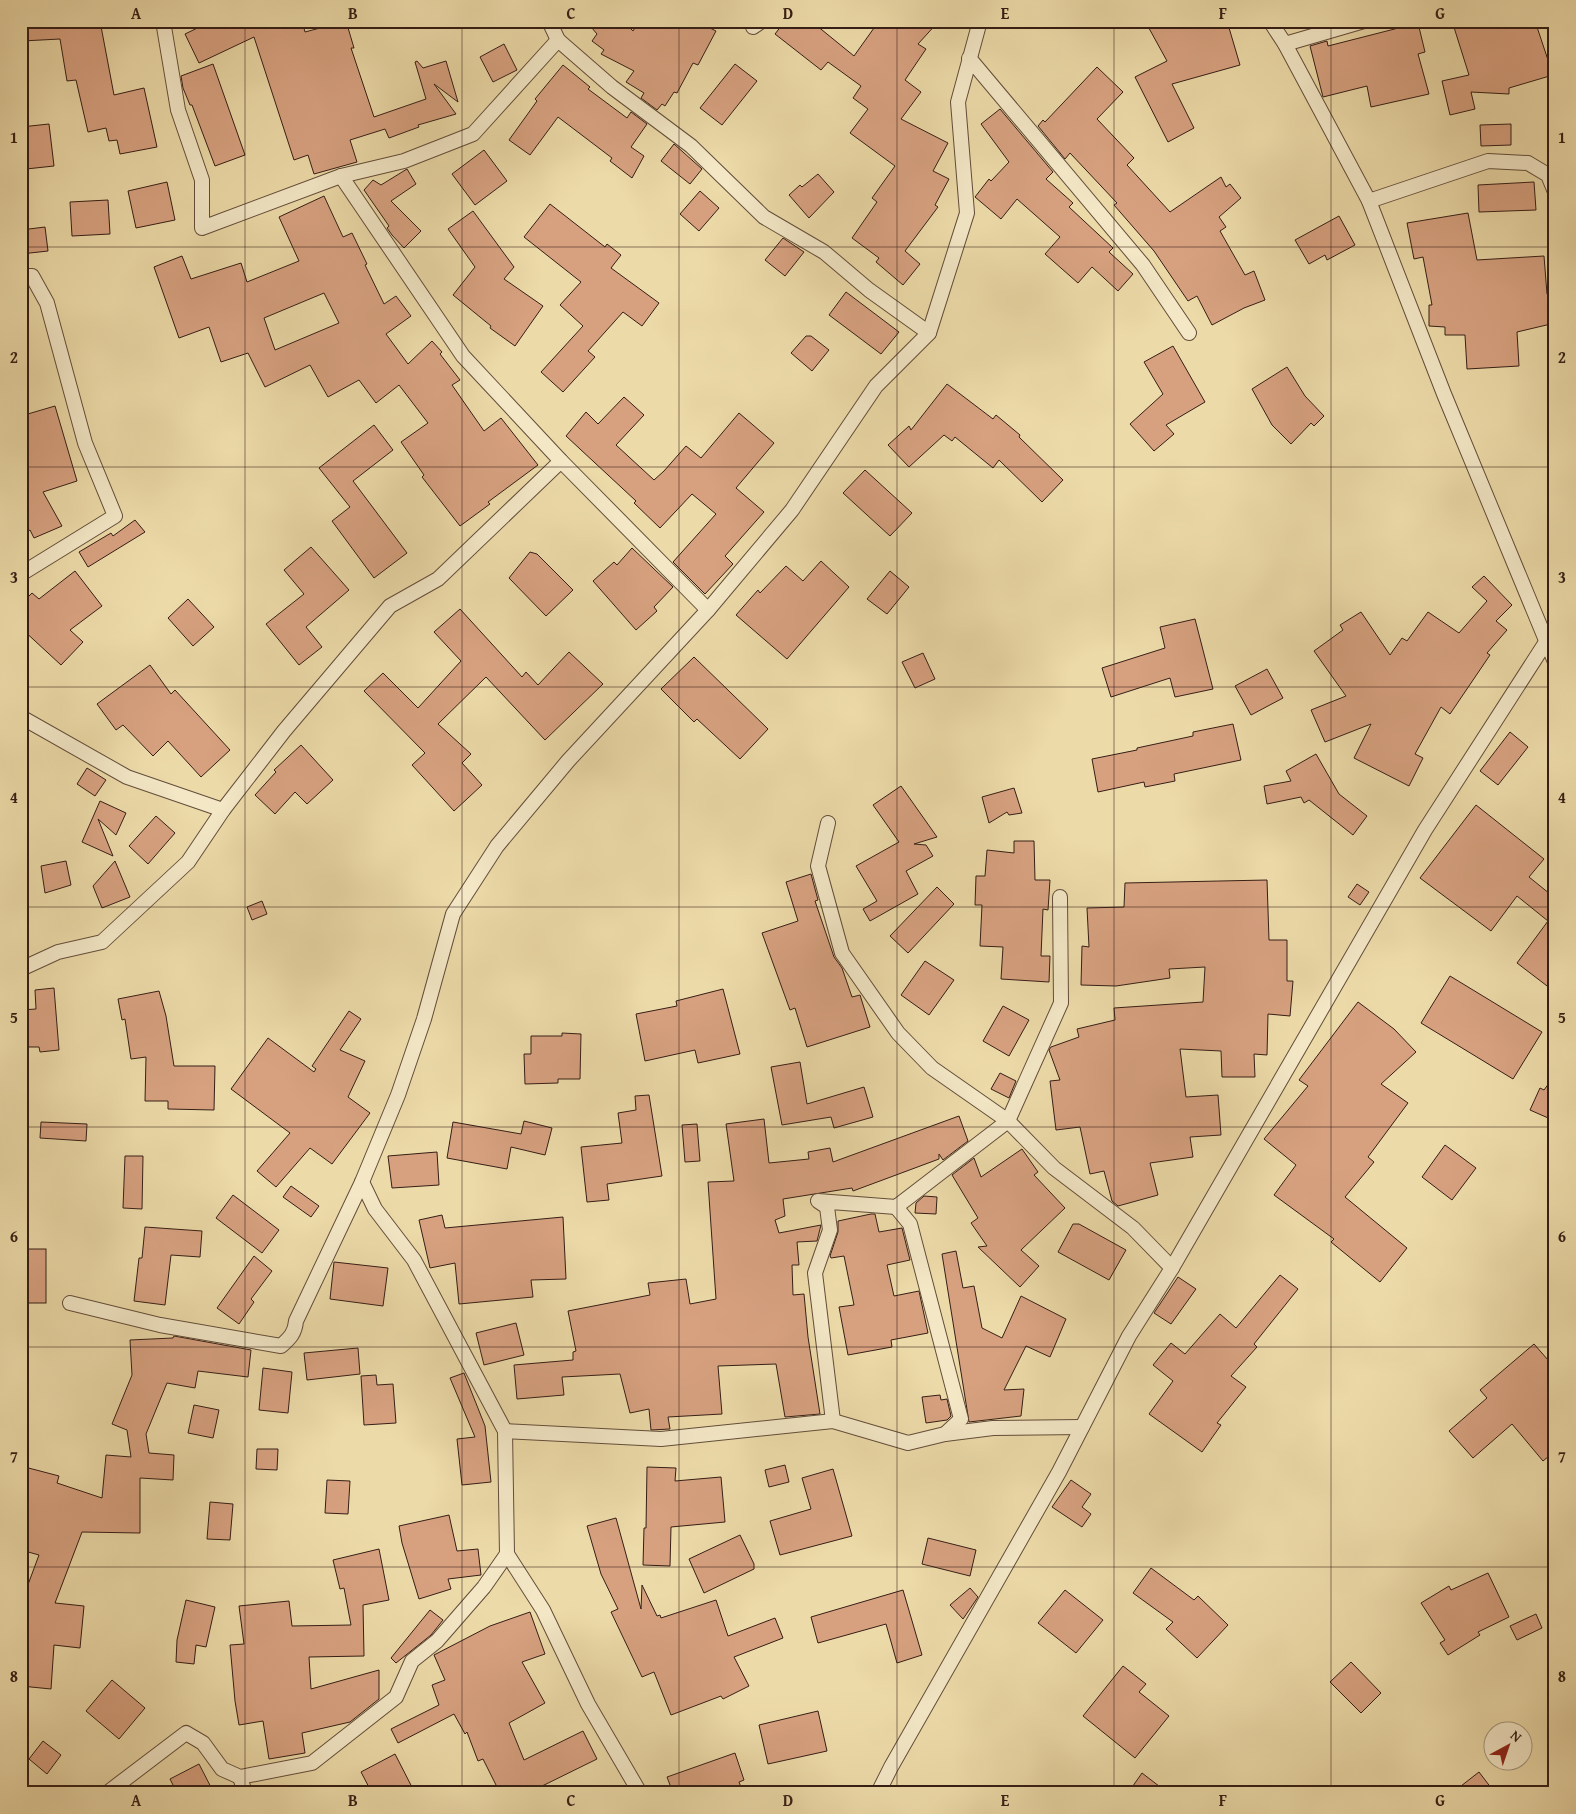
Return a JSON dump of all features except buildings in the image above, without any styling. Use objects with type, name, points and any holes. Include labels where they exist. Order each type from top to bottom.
[{"type":"street","points":[[163,21],[178,110],[202,180],[202,228],[342,176],[404,161],[473,134],[558,40]]},
{"type":"street","points":[[549,21],[558,40],[612,87],[691,146],[764,217],[824,252],[869,290],[929,333]]},
{"type":"street","points":[[70,1303],[160,1325],[281,1346],[295,1330],[296,1321],[362,1182],[398,1095],[424,1018],[454,914],[503,838],[568,761],[708,610],[792,510],[876,386],[929,333],[966,213],[958,102],[980,21]]},
{"type":"street","points":[[1270,21],[1285,44],[1369,201],[1444,394],[1548,641],[1555,662]]},
{"type":"street","points":[[1285,44],[1364,21]]},
{"type":"street","points":[[969,58],[1143,266],[1189,333]]},
{"type":"street","points":[[1369,201],[1488,161],[1528,163],[1548,175],[1555,192]]},
{"type":"street","points":[[342,176],[463,356],[560,461],[708,610]]},
{"type":"street","points":[[21,276],[32,276],[47,303],[86,443],[115,516],[21,574]]},
{"type":"street","points":[[21,969],[58,952],[102,942],[188,862],[223,810],[284,731],[390,606],[438,579],[560,461]]},
{"type":"street","points":[[878,1793],[1082,1427],[1130,1336],[1172,1268],[1425,830],[1555,628]]},
{"type":"street","points":[[21,717],[127,777],[223,810]]},
{"type":"street","points":[[828,823],[818,866],[842,953],[898,1033],[932,1068],[1008,1121],[1054,1168],[1133,1228],[1172,1268]]},
{"type":"street","points":[[833,1422],[815,1273],[830,1230],[827,1207],[818,1201],[896,1207],[1008,1121],[1061,1002],[1060,897]]},
{"type":"street","points":[[362,1182],[375,1209],[414,1260],[505,1431],[507,1554],[543,1610],[588,1704],[640,1793]]},
{"type":"street","points":[[896,1207],[910,1224],[961,1419],[945,1434]]},
{"type":"street","points":[[505,1431],[662,1439],[833,1422],[908,1443],[945,1434],[993,1428],[1082,1427]]},
{"type":"street","points":[[107,1793],[186,1733],[203,1743],[222,1769],[240,1777],[312,1763],[396,1697],[412,1661],[437,1641],[484,1587],[507,1554]]},
{"type":"street","points":[[240,1777],[245,1793]]}]
